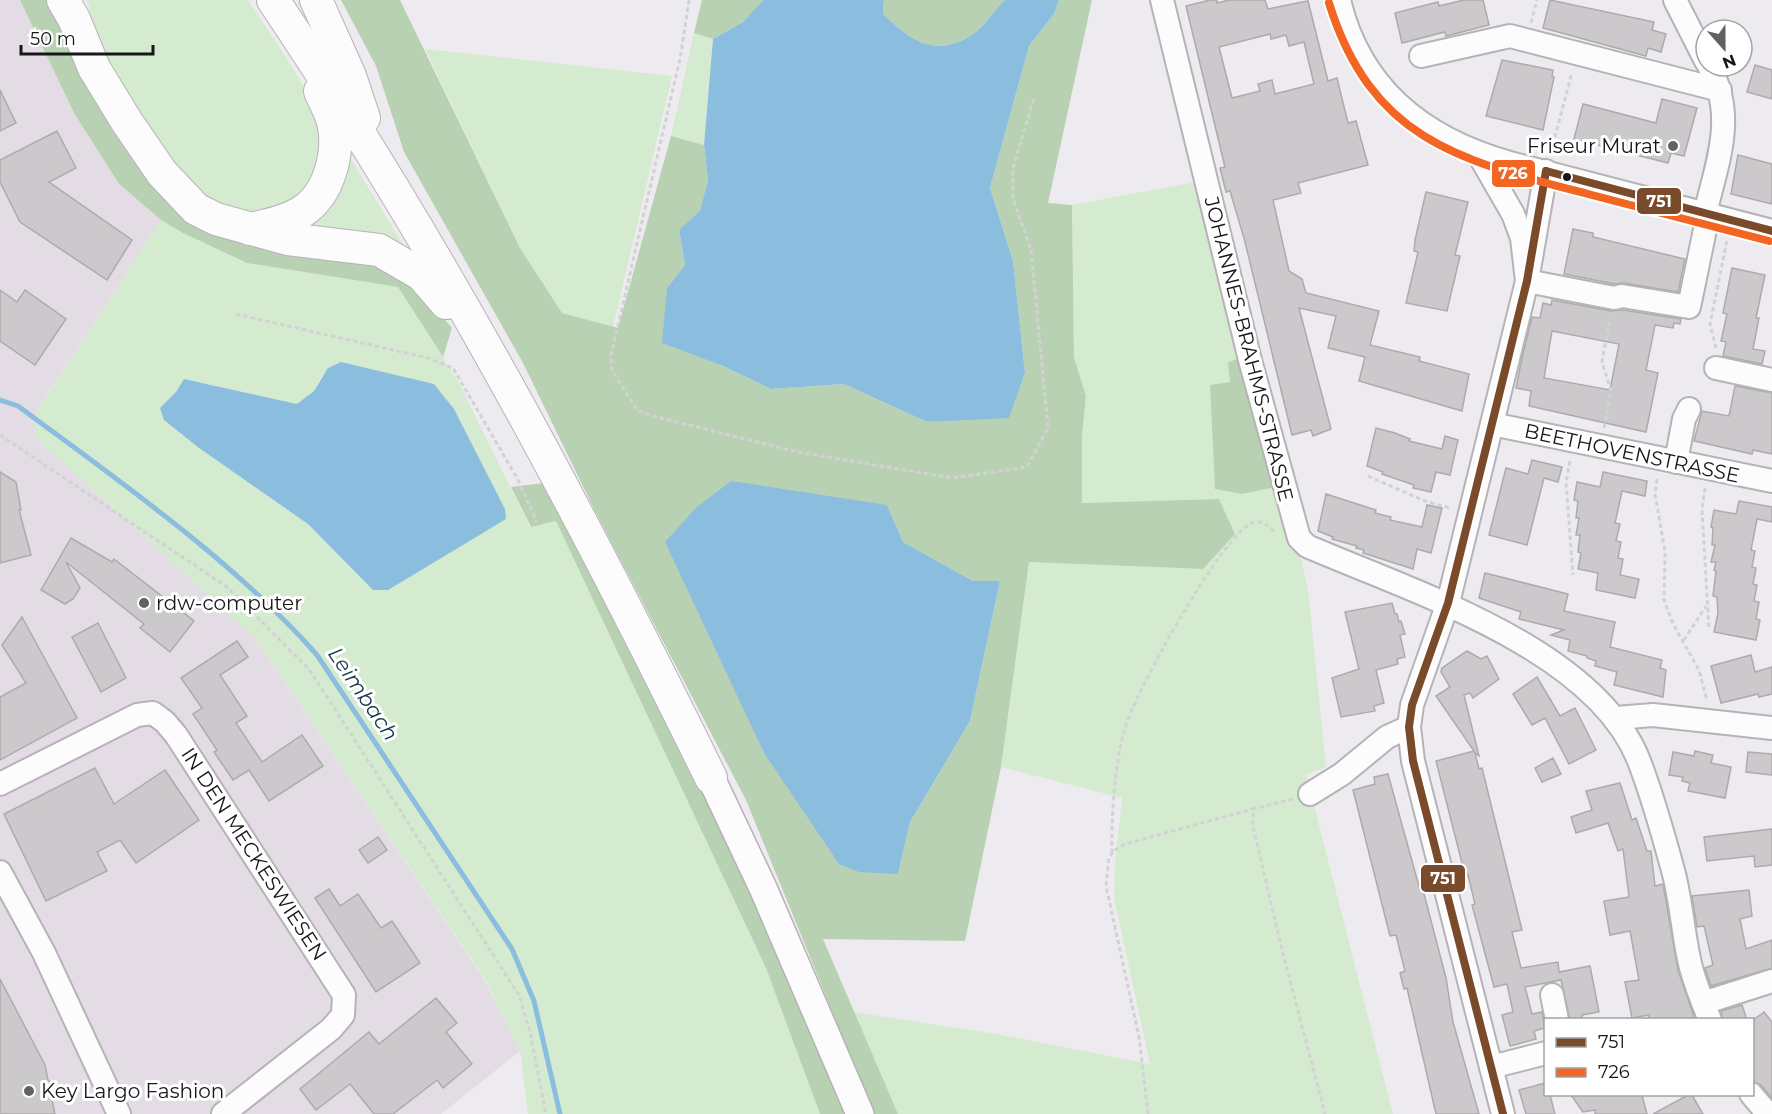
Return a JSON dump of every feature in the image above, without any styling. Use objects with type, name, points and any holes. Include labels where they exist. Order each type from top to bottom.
[{"type":"highway","points":[[273,0],[379,162],[480,334],[624,601],[711,778]]},
{"type":"highway","points":[[316,0],[350,76],[379,162]]},
{"type":"highway","points":[[69,6],[94,68],[162,173],[196,210],[288,240],[380,250],[422,275],[444,300],[480,334]]},
{"type":"highway","points":[[250,229],[279,221],[304,210],[324,188],[335,155],[333,123],[297,35]]},
{"type":"main road","points":[[711,778],[764,888],[860,1114]]},
{"type":"street","name":"JOHANNES-BRAHMS-STRASSE","points":[[1162,0],[1250,360],[1294,526],[1301,542]]},
{"type":"street","points":[[1339,0],[1357,50],[1387,94],[1406,113],[1433,132],[1479,155],[1772,231]]},
{"type":"street","points":[[1675,0],[1694,37]]},
{"type":"street","points":[[1421,56],[1510,36],[1720,90]]},
{"type":"street","points":[[1527,281],[1614,298],[1622,296],[1689,307],[1724,123],[1720,90],[1714,78]]},
{"type":"street","points":[[1479,155],[1513,213],[1522,238],[1527,281]]},
{"type":"street","points":[[1503,1114],[1413,761],[1409,727],[1415,693],[1448,603],[1527,281],[1546,171]]},
{"type":"street","points":[[1716,369],[1772,380]]},
{"type":"street","points":[[1668,461],[1689,408]]},
{"type":"street","name":"BEETHOVENSTRASSE","points":[[1492,424],[1772,481]]},
{"type":"street","points":[[1301,542],[1313,549],[1448,603],[1537,653],[1597,699],[1616,718],[1639,762],[1674,875],[1689,962],[1706,1011],[1772,981]]},
{"type":"street","name":"IN DEN MECKESWIESEN","points":[[0,784],[137,715],[153,713],[176,735],[344,995],[344,1015],[331,1029],[222,1114]]},
{"type":"street","points":[[1616,718],[1653,715],[1772,728]]},
{"type":"street","points":[[1310,794],[1342,774],[1393,733],[1409,727]]},
{"type":"street","points":[[0,872],[44,953],[119,1114]]},
{"type":"street","points":[[1552,995],[1557,1018]]},
{"type":"street","points":[[1491,1066],[1544,1053]]},
{"type":"street","points":[[1752,1096],[1768,1114]]},
{"type":"path","points":[[689,0],[680,59],[611,355],[612,370],[637,410],[653,416],[798,452],[953,478],[1028,467],[1048,428],[1031,249],[1013,200],[1013,168],[1034,98]]},
{"type":"path","points":[[1546,171],[1577,52]]},
{"type":"path","points":[[1716,369],[1719,356],[1710,324],[1731,221]]},
{"type":"path","points":[[1600,447],[1611,391],[1602,362],[1614,298]]},
{"type":"path","points":[[236,314],[428,358],[453,368],[517,478],[537,522]]},
{"type":"path","points":[[0,435],[227,587],[309,669],[519,995],[530,1032],[546,1114]]},
{"type":"path","points":[[1572,575],[1566,482],[1573,441]]},
{"type":"path","points":[[1668,461],[1655,495],[1665,551],[1664,600],[1673,624],[1699,670],[1710,713],[1708,721]]},
{"type":"path","points":[[1708,469],[1702,510],[1709,629]]},
{"type":"path","points":[[1368,476],[1425,501],[1469,512]]},
{"type":"path","points":[[1148,1114],[1139,1037],[1107,895],[1106,869],[1112,853],[1111,832],[1124,729],[1193,596],[1222,553],[1251,523],[1262,522],[1286,542],[1301,542]]},
{"type":"path","points":[[1684,640],[1707,604]]},
{"type":"path","points":[[1112,853],[1132,841],[1310,794]]},
{"type":"path","points":[[1254,809],[1254,832],[1276,928],[1325,1114]]},
{"type":"shaded area","points":[[0,0],[20,0],[74,113],[119,184],[161,220],[37,410],[34,436],[255,638],[485,981],[520,1051],[441,1114],[0,1114]]},
{"type":"green space","points":[[20,0],[50,0],[167,192],[375,256],[413,283],[452,328],[443,357],[398,287],[247,263],[161,220],[119,184],[74,113]]},
{"type":"green space","points":[[87,0],[248,0],[298,76],[319,121],[324,140],[324,156],[303,197],[252,215],[211,201],[163,158],[105,62]]},
{"type":"green space","points":[[341,0],[400,0],[520,248],[562,313],[618,328],[671,136],[704,145],[708,180],[700,212],[679,230],[685,265],[667,288],[721,365],[771,389],[844,384],[927,422],[1009,417],[1025,373],[1013,261],[990,188],[1029,46],[1054,14],[1059,0],[1092,0],[1048,203],[1072,205],[1074,357],[1086,396],[1082,436],[1082,503],[1219,499],[1235,534],[1203,569],[1029,562],[1001,767],[965,941],[823,939],[898,1114],[874,1114],[746,800],[596,513],[523,363],[404,152],[376,66]],"holes":[[[887,505],[903,542],[973,581],[1000,581],[970,721],[910,822],[898,874],[764,753],[728,672]]]},
{"type":"green space","points":[[702,0],[763,0],[743,22],[713,39],[694,33]]},
{"type":"green space","points":[[884,0],[1005,0],[973,34],[959,41],[935,46],[913,39],[893,24],[883,14]]},
{"type":"green space","points":[[694,33],[713,39],[704,145],[671,136]]},
{"type":"green space","points":[[425,49],[672,76],[613,327],[562,313],[520,248]]},
{"type":"green space","points":[[345,149],[411,258],[280,232]]},
{"type":"green space","points":[[1200,181],[1275,487],[1300,555],[1308,590],[1326,767],[1306,774],[1393,1114],[898,1114],[853,1012],[991,1033],[1150,1064],[1114,898],[1122,798],[1001,767],[1029,562],[1203,569],[1213,557],[1219,499],[1082,503],[1082,436],[1086,396],[1074,357],[1072,205]]},
{"type":"green space","points":[[161,220],[247,263],[398,287],[459,383],[530,527],[556,521],[766,968],[820,1114],[528,1114],[520,1051],[486,981],[255,638],[34,436],[37,411]],"holes":[[[321,378],[434,384],[454,409],[505,509],[506,519],[373,590],[308,524],[199,448],[164,420],[160,408],[176,392],[198,382],[297,404],[314,391]]]},
{"type":"green space","points":[[1244,357],[1275,487],[1242,494],[1215,489],[1210,385],[1230,382],[1228,362]]},
{"type":"green space","points":[[544,483],[682,744],[769,929],[845,1114],[820,1114],[766,968],[556,521],[531,527],[511,487]]},
{"type":"water","points":[[763,0],[884,0],[883,14],[893,24],[914,39],[935,46],[947,45],[973,34],[1005,0],[1059,0],[1054,14],[1029,46],[990,188],[1013,261],[1025,373],[1009,418],[927,422],[844,384],[771,389],[721,365],[662,343],[667,288],[685,265],[679,230],[700,211],[708,180],[704,145],[713,39],[743,22]]},
{"type":"water","points":[[341,362],[434,384],[454,409],[505,509],[506,519],[388,590],[373,590],[308,524],[199,448],[164,420],[160,408],[176,392],[184,379],[297,404],[314,391],[328,368]]},
{"type":"water","points":[[731,481],[887,505],[903,542],[973,581],[1000,581],[970,721],[910,822],[898,874],[859,872],[839,864],[764,753],[665,542],[696,508]]},
{"type":"building","points":[[1210,0],[1217,0],[1217,3],[1229,0],[1265,0],[1268,9],[1308,1],[1328,81],[1337,78],[1348,123],[1356,121],[1368,165],[1298,183],[1301,193],[1273,200],[1289,271],[1302,279],[1306,293],[1379,311],[1370,345],[1420,357],[1419,361],[1469,374],[1462,411],[1359,381],[1365,357],[1328,348],[1336,316],[1299,308],[1331,429],[1313,436],[1311,430],[1292,435],[1244,238],[1230,191],[1226,192],[1220,168],[1225,167],[1186,6]],"holes":[[[1270,34],[1271,39],[1286,35],[1289,46],[1304,42],[1314,84],[1275,94],[1272,80],[1258,84],[1260,91],[1232,98],[1219,47]]]},
{"type":"building","points":[[1464,0],[1483,0],[1489,25],[1446,36],[1445,32],[1402,43],[1395,13],[1438,2],[1439,6]]},
{"type":"building","points":[[1550,0],[1654,22],[1652,30],[1666,34],[1661,52],[1648,48],[1646,56],[1543,28]]},
{"type":"building","points":[[1502,60],[1553,70],[1552,76],[1554,77],[1543,130],[1486,116]]},
{"type":"building","points":[[1755,65],[1772,70],[1772,99],[1747,92],[1751,78],[1754,78]]},
{"type":"building","points":[[0,90],[16,123],[0,131]]},
{"type":"building","points":[[1662,99],[1697,108],[1684,156],[1671,153],[1668,163],[1574,139],[1583,104],[1656,123]]},
{"type":"building","points":[[57,131],[76,168],[49,182],[132,240],[107,280],[20,222],[0,182],[0,160]]},
{"type":"building","points":[[1738,155],[1772,164],[1772,204],[1731,194]]},
{"type":"building","points":[[1426,192],[1468,202],[1455,255],[1460,256],[1447,311],[1406,303],[1418,252],[1414,251],[1415,240]]},
{"type":"building","points":[[1573,229],[1593,233],[1593,237],[1685,259],[1678,292],[1624,283],[1614,284],[1564,274]]},
{"type":"building","points":[[1732,268],[1765,275],[1756,318],[1759,318],[1753,349],[1765,351],[1762,364],[1723,356],[1726,342],[1721,341],[1727,314],[1723,313]]},
{"type":"building","points":[[0,290],[17,302],[25,290],[66,319],[35,365],[0,341]]},
{"type":"building","points":[[1552,300],[1611,311],[1623,310],[1681,319],[1680,324],[1674,323],[1673,328],[1655,325],[1646,370],[1658,373],[1646,432],[1529,406],[1531,391],[1516,388],[1522,358],[1532,317],[1540,318],[1543,303],[1551,305]],"holes":[[[1552,331],[1619,344],[1610,390],[1544,378]]]},
{"type":"building","points":[[1735,386],[1772,393],[1772,454],[1753,450],[1752,454],[1694,441],[1702,411],[1729,416]]},
{"type":"building","points":[[1376,428],[1395,433],[1410,439],[1409,441],[1442,449],[1445,436],[1458,440],[1450,475],[1436,472],[1431,492],[1413,488],[1414,485],[1367,466]]},
{"type":"building","points":[[1532,460],[1562,467],[1558,482],[1544,478],[1527,545],[1489,535],[1506,468],[1528,474]]},
{"type":"building","points":[[0,472],[16,482],[21,510],[19,510],[31,555],[0,563]]},
{"type":"building","points":[[1603,472],[1647,481],[1645,496],[1622,491],[1615,523],[1620,524],[1616,541],[1621,542],[1618,558],[1623,559],[1620,575],[1639,579],[1635,598],[1596,590],[1598,573],[1578,569],[1581,553],[1578,552],[1580,535],[1576,535],[1579,518],[1576,518],[1578,501],[1574,500],[1577,482],[1600,487]]},
{"type":"building","points":[[1326,494],[1376,510],[1375,513],[1391,517],[1390,520],[1422,527],[1427,505],[1442,508],[1431,553],[1417,549],[1413,569],[1363,553],[1364,550],[1356,548],[1357,546],[1332,539],[1333,537],[1318,531]]},
{"type":"building","points":[[1739,501],[1772,507],[1772,522],[1757,519],[1751,550],[1755,551],[1752,567],[1756,568],[1753,584],[1757,585],[1754,601],[1759,602],[1756,619],[1760,620],[1756,640],[1714,632],[1718,613],[1717,597],[1713,596],[1716,562],[1711,562],[1715,545],[1712,545],[1713,528],[1711,527],[1714,510],[1736,514]]},
{"type":"building","name":"rdw-computer","points":[[71,538],[112,562],[114,559],[194,621],[170,652],[140,628],[144,624],[66,562],[80,588],[73,599],[65,604],[41,590]]},
{"type":"building","points":[[1485,573],[1568,594],[1564,611],[1615,622],[1610,647],[1662,660],[1660,668],[1666,670],[1663,697],[1614,685],[1617,672],[1595,666],[1596,661],[1587,656],[1568,651],[1570,640],[1551,635],[1564,630],[1519,619],[1521,612],[1479,598]]},
{"type":"building","points":[[1392,603],[1405,634],[1400,635],[1405,657],[1397,659],[1398,664],[1376,670],[1384,703],[1374,706],[1375,711],[1341,717],[1332,678],[1359,669],[1345,612]]},
{"type":"building","points":[[22,617],[77,718],[0,760],[0,697],[26,683],[2,645]]},
{"type":"building","points":[[98,623],[126,678],[101,692],[72,637]]},
{"type":"building","points":[[237,641],[248,657],[220,675],[247,716],[236,723],[262,762],[302,735],[323,766],[269,801],[249,770],[233,780],[214,752],[217,750],[193,714],[202,708],[181,678]]},
{"type":"building","points":[[1467,651],[1481,659],[1487,656],[1499,679],[1473,698],[1470,693],[1464,695],[1479,756],[1475,753],[1479,769],[1482,768],[1522,930],[1512,932],[1521,968],[1558,962],[1559,972],[1590,966],[1599,1012],[1582,1015],[1582,1018],[1570,1018],[1561,980],[1525,987],[1532,1014],[1542,1012],[1544,1028],[1534,1031],[1536,1039],[1510,1046],[1502,1015],[1513,1012],[1507,984],[1494,987],[1472,905],[1475,904],[1468,875],[1465,875],[1436,761],[1474,751],[1436,696],[1450,687],[1441,672],[1442,668]]},
{"type":"building","points":[[1751,655],[1755,672],[1772,667],[1772,694],[1759,697],[1758,694],[1721,703],[1711,666]]},
{"type":"building","points":[[1537,677],[1560,716],[1575,708],[1596,750],[1569,764],[1545,718],[1532,725],[1513,694]]},
{"type":"building","points":[[1695,751],[1713,755],[1711,763],[1731,767],[1725,798],[1688,791],[1690,783],[1682,781],[1683,777],[1669,775],[1673,752],[1694,756]]},
{"type":"building","points":[[1748,752],[1772,754],[1772,775],[1746,772]]},
{"type":"building","points":[[1553,758],[1561,774],[1542,782],[1535,768]]},
{"type":"building","points":[[95,768],[114,804],[165,770],[199,820],[136,863],[120,840],[97,852],[107,871],[46,901],[4,814]]},
{"type":"building","points":[[1388,774],[1420,890],[1423,890],[1446,978],[1453,1022],[1479,1114],[1436,1114],[1407,988],[1404,989],[1400,973],[1405,971],[1396,935],[1390,936],[1353,790],[1375,784],[1374,777]]},
{"type":"building","points":[[1620,783],[1632,820],[1636,818],[1647,851],[1651,851],[1655,886],[1663,884],[1678,970],[1694,1018],[1648,1018],[1649,1015],[1632,1018],[1625,982],[1639,980],[1630,931],[1610,935],[1604,901],[1629,897],[1623,849],[1618,851],[1608,823],[1576,833],[1571,817],[1592,810],[1586,791]]},
{"type":"building","points":[[1772,829],[1772,865],[1755,867],[1754,856],[1707,861],[1704,837]]},
{"type":"building","points":[[378,837],[387,850],[368,863],[359,850]]},
{"type":"building","points":[[329,889],[340,906],[358,894],[381,928],[392,921],[420,963],[376,992],[315,898]]},
{"type":"building","points":[[1749,890],[1752,916],[1740,919],[1746,949],[1772,940],[1772,968],[1711,986],[1705,968],[1713,965],[1704,926],[1697,927],[1692,896]]},
{"type":"building","points":[[0,979],[45,1065],[48,1080],[60,1088],[52,1100],[55,1114],[0,1114]]},
{"type":"building","points":[[436,998],[457,1023],[446,1032],[472,1064],[443,1088],[437,1080],[393,1114],[374,1114],[350,1084],[316,1110],[300,1089],[369,1032],[379,1044]]},
{"type":"building","points":[[1742,1005],[1746,1018],[1723,1018],[1721,1011]]},
{"type":"building","points":[[1764,1012],[1772,1022],[1772,1098],[1761,1085],[1754,1082],[1754,1020]]},
{"type":"building","points":[[1544,1083],[1544,1096],[1550,1096],[1555,1114],[1526,1114],[1519,1090]]},
{"type":"building","points":[[1572,1096],[1642,1096],[1647,1114],[1595,1114],[1595,1110],[1583,1112]]},
{"type":"building","points":[[1686,1096],[1693,1096],[1703,1114],[1653,1114]]},
{"type":"waterway","name":"Leimbach","points":[[0,400],[18,406],[174,523],[249,587],[317,655],[512,949],[534,1001],[560,1114]]},
{"type":"transit line","name":"726","points":[[1329,3],[1347,49],[1370,86],[1396,115],[1427,138],[1500,170],[1769,241]]},
{"type":"transit line","name":"751","points":[[1546,171],[1772,231]]},
{"type":"transit line","name":"751","points":[[1503,1114],[1413,761],[1409,727],[1412,705],[1448,603],[1527,281],[1546,171]]},
{"type":"place","name":"Friseur Murat","points":[[1673,146]]},
{"type":"place","name":"rdw-computer","points":[[144,603]]},
{"type":"place","name":"Key Largo Fashion","points":[[29,1091]]}]
